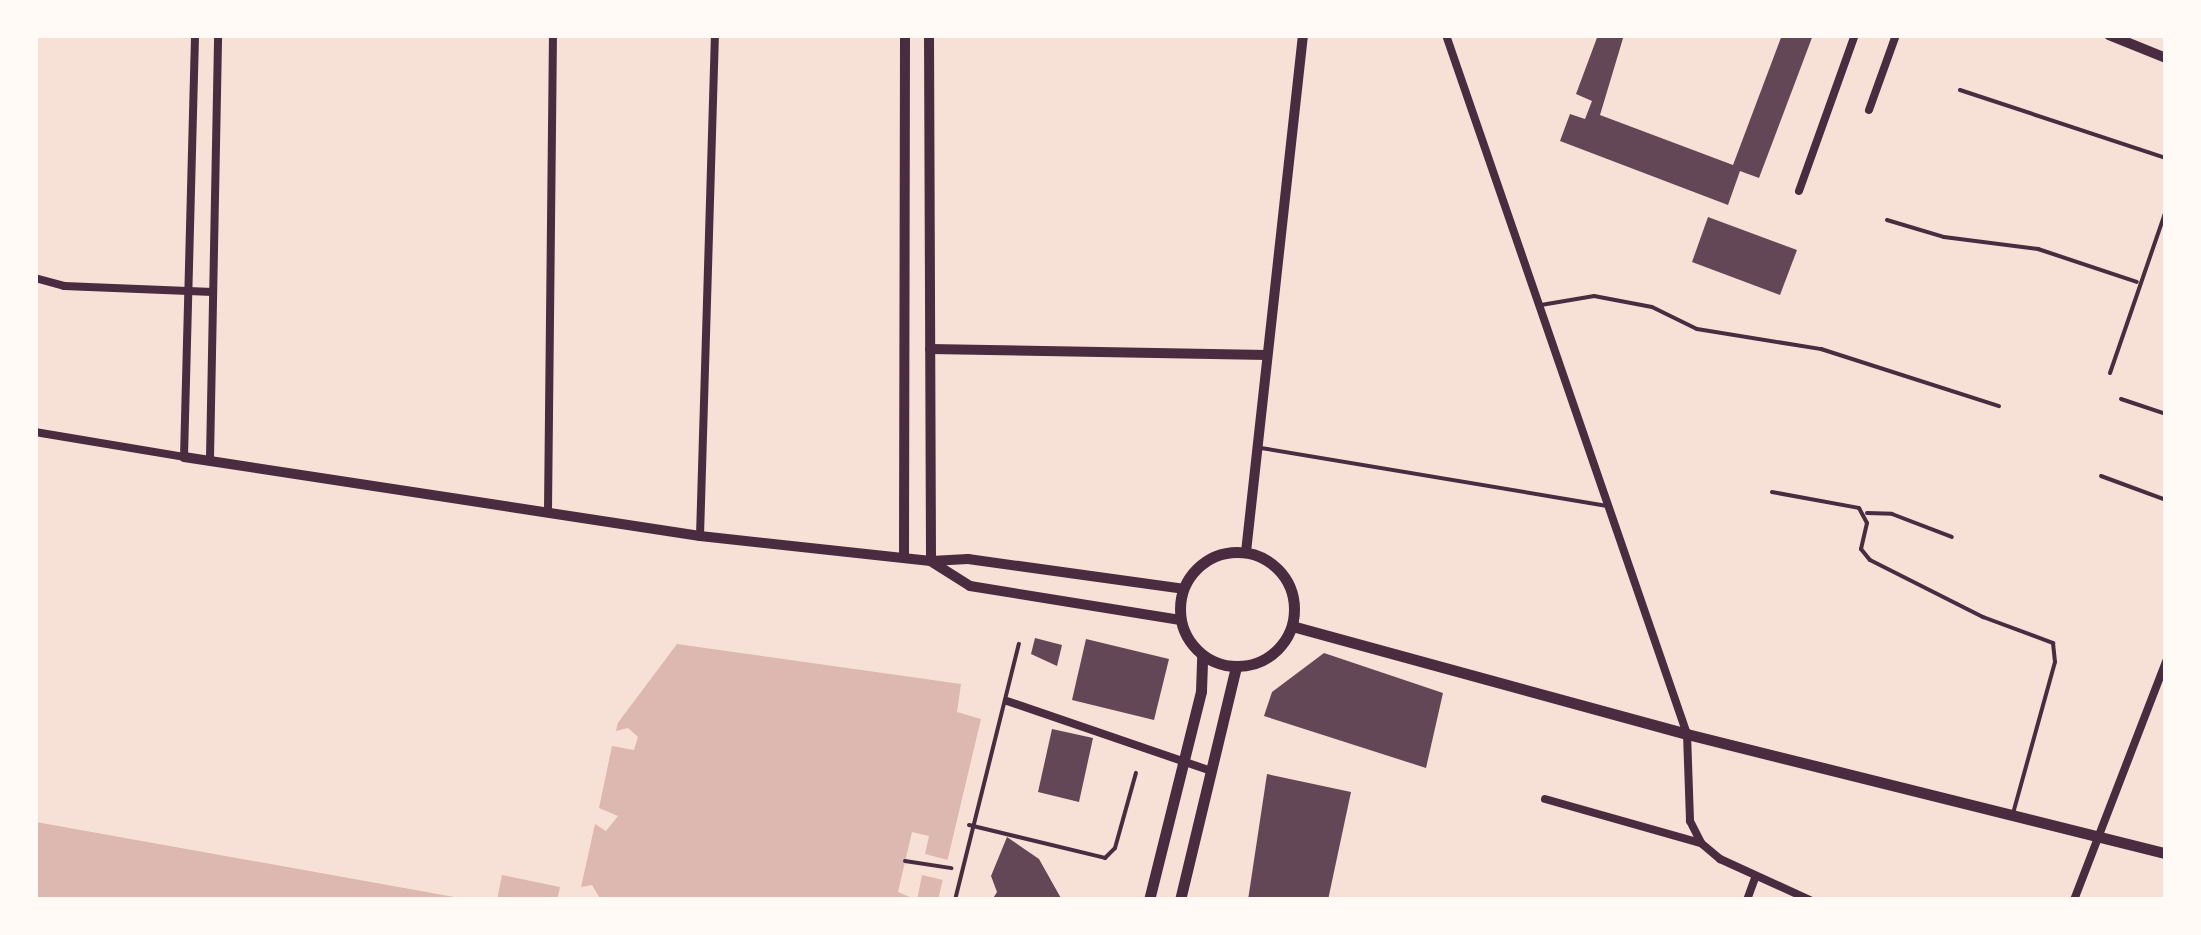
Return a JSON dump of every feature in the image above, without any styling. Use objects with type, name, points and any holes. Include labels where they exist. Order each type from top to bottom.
[{"type":"main road","points":[[1246,552],[1264,558],[1290,587],[1292,626],[1271,656],[1236,666],[1202,655],[1180,620],[1183,588],[1208,559],[1246,552]]},
{"type":"main road","points":[[1292,626],[1687,734],[2166,853]]},
{"type":"main road","points":[[1148,900],[1185,761],[1202,655]]},
{"type":"main road","points":[[1180,900],[1214,772],[1236,666]]},
{"type":"street","points":[[184,457],[195,35]]},
{"type":"street","points":[[210,458],[218,35]]},
{"type":"street","points":[[548,510],[554,35]]},
{"type":"street","points":[[700,536],[714,35]]},
{"type":"street","points":[[904,558],[905,35]]},
{"type":"street","points":[[930,35],[931,561]]},
{"type":"street","points":[[1246,552],[1303,35]]},
{"type":"street","points":[[1446,35],[1612,506],[1687,734],[1690,821],[1701,843]]},
{"type":"street","points":[[1798,191],[1854,35]]},
{"type":"street","points":[[1870,110],[1896,35]]},
{"type":"street","points":[[2109,35],[2166,58]]},
{"type":"street","points":[[905,79],[930,81]]},
{"type":"street","points":[[35,278],[189,296],[214,292]]},
{"type":"street","points":[[930,349],[1268,355]]},
{"type":"street","points":[[35,432],[700,536],[931,561],[968,559],[1183,588]]},
{"type":"street","points":[[931,561],[970,586],[1180,620]]},
{"type":"street","points":[[2074,900],[2166,661]]},
{"type":"street","points":[[1007,702],[1214,772]]},
{"type":"street","points":[[1545,799],[1701,843],[1756,878],[1797,898],[1810,900]]},
{"type":"street","points":[[1746,900],[1756,878]]},
{"type":"lane","points":[[1960,90],[2166,158]]},
{"type":"lane","points":[[2110,373],[2137,282],[2166,210]]},
{"type":"lane","points":[[1888,220],[1944,237],[2038,249],[2137,282]]},
{"type":"lane","points":[[1541,305],[1594,296],[1652,307],[1698,329],[1822,349],[1999,406]]},
{"type":"lane","points":[[2122,399],[2166,414]]},
{"type":"lane","points":[[1257,448],[1459,486],[1612,506]]},
{"type":"lane","points":[[2102,476],[2166,500]]},
{"type":"lane","points":[[1772,492],[1832,500],[1866,513],[1892,514],[1952,538]]},
{"type":"lane","points":[[1866,513],[1861,549],[1870,560],[1983,617],[2053,642],[2055,662],[2012,817]]},
{"type":"lane","points":[[954,900],[969,825],[1007,702],[1019,644]]},
{"type":"lane","points":[[969,825],[1106,858],[1114,848],[1136,773]]},
{"type":"path","points":[[905,860],[961,869]]},
{"type":"shaded area","points":[[677,644],[961,684],[957,712],[981,719],[938,900],[571,900],[614,728]]},
{"type":"shaded area","points":[[36,822],[471,900],[35,900]]},
{"type":"shaded area","points":[[502,875],[560,887],[557,900],[497,900]]},
{"type":"pier","points":[[619,717],[616,731],[628,728],[638,737],[634,750],[612,746],[599,808],[618,816],[606,831],[595,824],[581,887],[592,885],[601,900],[570,900],[609,726]]},
{"type":"pier","points":[[912,832],[929,836],[925,854],[948,860],[943,880],[922,875],[917,900],[898,892]]},
{"type":"building","points":[[1598,35],[1624,35],[1600,115],[1733,165],[1782,35],[1813,35],[1759,178],[1740,171],[1728,205],[1560,141],[1570,114],[1585,119],[1592,101],[1576,94]]},
{"type":"building","points":[[1708,217],[1797,250],[1780,295],[1692,262]]},
{"type":"building","points":[[1035,638],[1062,645],[1057,666],[1031,654]]},
{"type":"building","points":[[1086,639],[1169,659],[1154,720],[1072,700]]},
{"type":"building","points":[[1324,653],[1443,693],[1426,768],[1264,716],[1272,692]]},
{"type":"building","points":[[1052,729],[1093,738],[1079,802],[1038,792]]},
{"type":"building","points":[[1267,774],[1351,792],[1328,900],[1248,900]]},
{"type":"building","points":[[1007,837],[1039,859],[1062,900],[992,900],[997,892],[991,876]]}]
